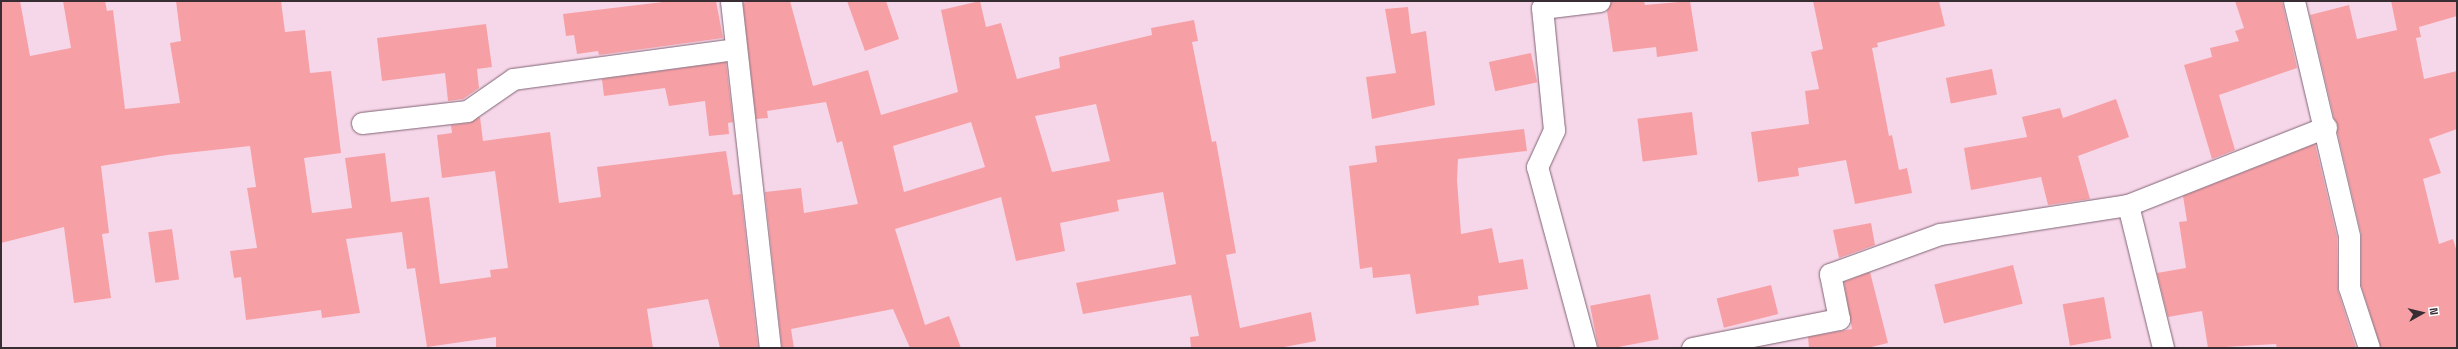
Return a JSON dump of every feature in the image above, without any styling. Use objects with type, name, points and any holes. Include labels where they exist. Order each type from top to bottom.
[{"type":"street","points":[[731,1],[735,49],[770,348]]},
{"type":"street","points":[[1586,348],[1537,167],[1554,130],[1542,8],[1600,1]]},
{"type":"street","points":[[2294,1],[2326,128],[2349,236],[2349,287],[2369,348]]},
{"type":"street","points":[[362,123],[467,111],[513,79],[735,49]]},
{"type":"street","points":[[1692,348],[1839,319],[1830,274],[1940,234],[2128,205],[2326,128]]},
{"type":"street","points":[[2128,205],[2163,348]]},
{"type":"building","points":[[1,1],[20,1],[30,56],[71,48],[63,1],[105,1],[107,11],[113,10],[125,109],[180,103],[170,43],[181,41],[176,1],[281,1],[285,32],[305,30],[310,73],[331,71],[341,153],[304,158],[312,213],[352,208],[345,158],[385,153],[391,202],[429,197],[440,284],[491,277],[490,270],[508,268],[495,171],[442,178],[437,135],[452,133],[451,125],[469,123],[480,117],[483,141],[550,132],[559,203],[601,197],[597,167],[726,151],[733,195],[741,194],[758,348],[720,348],[708,299],[647,309],[653,348],[496,348],[496,337],[427,347],[415,268],[407,269],[402,232],[346,239],[360,313],[322,318],[321,310],[246,320],[241,277],[234,278],[230,251],[257,248],[247,188],[256,187],[250,146],[167,155],[101,166],[109,233],[102,234],[111,298],[74,303],[64,227],[1,243]]},
{"type":"building","points":[[671,1],[716,1],[723,38],[599,55],[598,51],[577,54],[574,35],[566,36],[563,14]]},
{"type":"building","points":[[750,1],[790,1],[813,86],[868,70],[881,115],[958,92],[941,10],[980,1],[986,27],[1001,23],[1017,79],[1060,68],[1059,57],[1152,35],[1151,28],[1194,20],[1198,41],[1192,42],[1212,142],[1216,141],[1236,253],[1226,255],[1240,328],[1311,312],[1316,341],[1279,348],[1191,348],[1190,337],[1199,336],[1191,295],[1083,314],[1076,283],[1176,264],[1163,192],[1117,200],[1119,211],[1060,223],[1065,251],[1016,261],[1001,197],[895,229],[925,325],[949,316],[961,348],[910,348],[893,309],[791,329],[794,348],[782,348],[765,192],[801,188],[804,213],[858,204],[842,141],[837,143],[826,102],[767,111],[768,118],[756,119],[743,3]],"holes":[[[1096,104],[1110,161],[1052,172],[1035,116]],[[971,122],[985,167],[904,192],[893,146]]]},
{"type":"building","points":[[847,1],[886,1],[899,39],[865,51]]},
{"type":"building","points":[[1612,1],[1644,1],[1645,5],[1690,1],[1698,51],[1657,57],[1656,47],[1613,52],[1607,11]]},
{"type":"building","points":[[1813,1],[1939,1],[1945,26],[1877,43],[1878,47],[1872,48],[1889,136],[1892,135],[1899,170],[1907,168],[1912,193],[1855,204],[1846,160],[1798,168],[1799,176],[1758,182],[1751,132],[1809,124],[1805,91],[1819,89],[1811,52],[1823,49]]},
{"type":"building","points":[[2235,1],[2282,1],[2297,68],[2219,95],[2235,150],[2212,159],[2184,65],[2212,57],[2210,48],[2239,41],[2235,31],[2244,28]]},
{"type":"building","points":[[2391,1],[2457,1],[2457,16],[2419,27],[2421,37],[2416,38],[2424,79],[2457,71],[2457,129],[2429,139],[2441,173],[2423,179],[2439,244],[2453,239],[2457,252],[2457,348],[2381,348],[2361,285],[2361,233],[2310,15],[2349,5],[2357,39],[2397,30]]},
{"type":"building","points":[[1408,7],[1411,34],[1426,31],[1435,105],[1372,119],[1366,77],[1396,73],[1385,9]]},
{"type":"building","points":[[486,24],[492,67],[477,69],[479,88],[463,99],[448,101],[445,73],[382,81],[377,38]]},
{"type":"building","points":[[1531,53],[1537,82],[1495,91],[1489,62]]},
{"type":"building","points":[[726,62],[733,122],[728,123],[729,134],[709,136],[705,101],[669,106],[665,88],[604,96],[602,79]]},
{"type":"building","points":[[1992,69],[1997,95],[1951,103],[1946,78]]},
{"type":"building","points":[[2116,99],[2129,137],[2078,156],[2090,199],[2048,205],[2041,177],[1971,190],[1964,148],[2027,137],[2022,117],[2060,108],[2063,118]]},
{"type":"building","points":[[1692,112],[1697,155],[1643,161],[1637,119]]},
{"type":"building","points":[[1524,129],[1527,151],[1458,159],[1457,180],[1461,234],[1492,228],[1499,263],[1523,259],[1528,289],[1478,296],[1479,305],[1416,314],[1410,274],[1373,278],[1372,267],[1360,269],[1349,166],[1377,162],[1375,146]]},
{"type":"building","points":[[2315,144],[2337,237],[2338,291],[2356,348],[2277,348],[2276,344],[2208,348],[2202,311],[2168,317],[2157,273],[2186,268],[2179,222],[2187,221],[2183,196]]},
{"type":"building","points":[[1871,223],[1875,245],[1839,258],[1833,230]]},
{"type":"building","points":[[172,229],[179,280],[155,283],[148,232]]},
{"type":"building","points":[[2013,265],[2023,304],[1944,323],[1934,285]]},
{"type":"building","points":[[1870,272],[1888,343],[1867,348],[1809,348],[1808,337],[1852,329],[1844,282]]},
{"type":"building","points":[[1771,285],[1778,314],[1724,328],[1717,299]]},
{"type":"building","points":[[1650,294],[1659,339],[1613,348],[1598,348],[1590,306]]},
{"type":"building","points":[[2104,297],[2111,338],[2070,346],[2063,304]]}]
